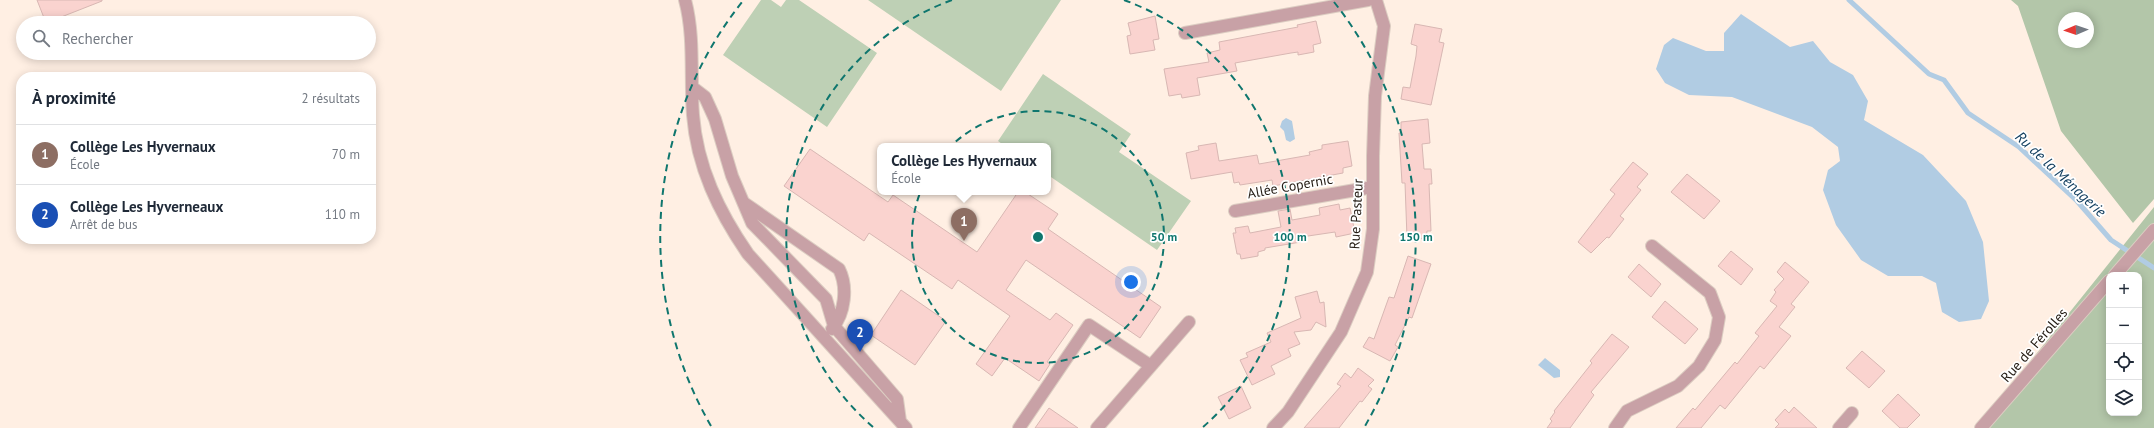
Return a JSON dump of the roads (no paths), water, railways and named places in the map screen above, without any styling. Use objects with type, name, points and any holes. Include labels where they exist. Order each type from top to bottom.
[{"type":"street","points":[[685,0],[691,48],[693,116],[700,156],[709,186],[730,228],[748,254],[903,425]]},
{"type":"street","points":[[1185,33],[1368,0]]},
{"type":"street","name":"Rue Pasteur","points":[[1273,428],[1288,412],[1341,332],[1367,272],[1373,229],[1375,96],[1384,26],[1376,0]]},
{"type":"street","points":[[692,87],[705,98],[713,114],[732,176],[752,223],[826,299],[834,326],[897,399],[903,425]]},
{"type":"street","name":"Allée Copernic","points":[[1235,211],[1373,187]]},
{"type":"street","points":[[743,203],[839,270],[843,278],[844,290],[841,310],[834,326],[824,338]]},
{"type":"street","points":[[2118,271],[2151,234]]},
{"type":"street","points":[[1615,428],[1627,411],[1678,386],[1699,366],[1715,340],[1719,317],[1710,293],[1652,246]]},
{"type":"street","name":"Rue de Férolles","points":[[1981,428],[2106,284]]},
{"type":"street","points":[[1097,428],[1189,322]]},
{"type":"street","points":[[1019,428],[1089,325],[1150,366]]},
{"type":"street","points":[[1839,428],[1852,413]]},
{"type":"water","points":[[1741,14],[1790,47],[1813,41],[1830,62],[1853,75],[1868,101],[1864,120],[1923,155],[1966,201],[1983,242],[1989,301],[1981,319],[1959,322],[1942,312],[1936,283],[1922,276],[1888,276],[1861,260],[1836,225],[1823,190],[1828,170],[1840,161],[1838,147],[1812,127],[1732,97],[1689,95],[1665,83],[1656,69],[1664,45],[1673,38],[1706,51],[1724,51],[1724,33]]},
{"type":"water","points":[[1286,118],[1292,121],[1295,139],[1290,142],[1286,140],[1284,131],[1280,127],[1282,121]]},
{"type":"water","points":[[1545,358],[1560,370],[1560,377],[1554,378],[1538,365]]},
{"type":"waterway","name":"Ru de la Ménagerie","points":[[1849,0],[1929,74],[1944,80],[1968,113],[2019,147],[2077,201],[2111,240],[2154,268]]},
{"type":"place","name":"Collège Les Hyvernaux","points":[[964,241]]},
{"type":"place","name":"Collège Les Hyverneaux","points":[[860,352]]}]
